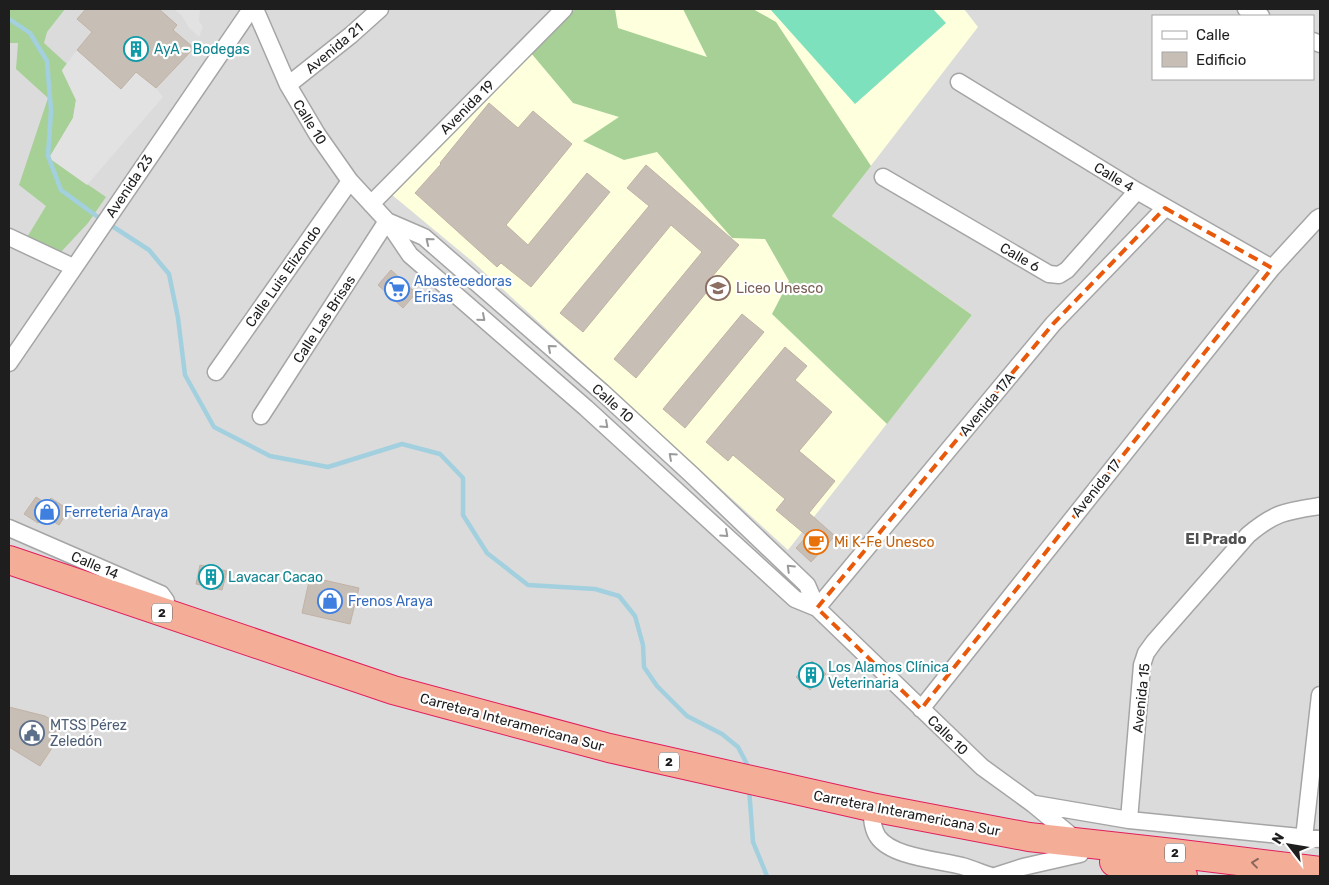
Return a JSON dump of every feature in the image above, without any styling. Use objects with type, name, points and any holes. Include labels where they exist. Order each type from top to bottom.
[{"type":"highway","name":"Carretera Interamericana Sur","points":[[9,560],[393,690],[609,748],[871,807],[1029,838],[1171,875],[1183,876]]},
{"type":"highway","name":"Carretera Interamericana Sur","points":[[1087,852],[1320,872]]},
{"type":"street","name":"Avenida 23","points":[[9,363],[251,9]]},
{"type":"street","name":"Calle 10","points":[[255,9],[288,85],[316,134],[350,181],[387,222],[410,255],[586,408],[795,598],[817,608],[982,767],[1033,804],[1087,852],[1128,876]]},
{"type":"street","name":"Avenida 21","points":[[288,85],[351,35],[380,9]]},
{"type":"street","name":"Avenida 19","points":[[371,204],[564,9]]},
{"type":"street","points":[[1246,9],[1259,15]]},
{"type":"street","name":"Calle 4","points":[[959,82],[1165,208],[1272,268]]},
{"type":"street","name":"Calle 6","points":[[883,177],[1049,274],[1059,275],[1067,270],[1137,191]]},
{"type":"street","name":"Calle Luis Elizondo","points":[[216,372],[350,181]]},
{"type":"street","name":"Avenida 17A","points":[[817,608],[1053,324],[1165,208]]},
{"type":"street","name":"Avenida 17","points":[[920,708],[1272,268],[1320,217]]},
{"type":"street","name":"Calle 10","points":[[387,222],[424,237],[602,392],[807,585],[817,608]]},
{"type":"street","name":"Calle Las Brisas","points":[[261,416],[387,222]]},
{"type":"street","points":[[9,237],[74,268]]},
{"type":"street","name":"Avenida 15","points":[[1129,820],[1142,664],[1146,653],[1254,530],[1264,522],[1284,512],[1320,506]]},
{"type":"street","name":"Calle 14","points":[[9,528],[161,594],[166,601],[166,614]]},
{"type":"street","points":[[1033,804],[1129,820],[1312,838],[1320,695]]},
{"type":"street","points":[[871,807],[877,836],[888,847],[993,876],[1087,852]]},
{"type":"highlighted area","points":[[1165,208],[1272,268],[921,709],[817,608],[1053,324]]},
{"type":"shaded area","points":[[9,9],[1320,9],[1320,876],[9,876]]},
{"type":"shaded area","points":[[174,9],[200,9],[199,21],[203,27],[199,37],[189,28],[182,16]]},
{"type":"shaded area","name":"Liceo Unesco","points":[[575,9],[964,9],[978,27],[832,216],[972,315],[788,550],[473,262],[391,194]]},
{"type":"shaded area","points":[[77,50],[121,89],[136,72],[156,88],[163,97],[87,185],[49,158],[73,118],[76,100],[62,70]]},
{"type":"green space","points":[[9,9],[65,9],[47,32],[44,43],[67,64],[62,71],[76,100],[73,118],[49,158],[106,197],[88,223],[60,253],[26,239],[46,206],[19,185],[48,98],[16,69],[18,43],[9,43]]},
{"type":"green space","points":[[575,9],[615,9],[618,28],[707,57],[683,9],[753,9],[776,22],[871,166],[832,216],[972,315],[887,424],[772,314],[789,281],[765,239],[732,238],[657,152],[624,160],[583,141],[619,117],[573,103],[531,53]]},
{"type":"green space","points":[[770,9],[933,9],[946,23],[855,104]]},
{"type":"building","name":"AyA - Bodegas","points":[[86,9],[159,9],[177,25],[173,30],[194,48],[156,88],[136,72],[121,89],[77,50],[92,32],[77,19]]},
{"type":"building","points":[[489,103],[518,128],[533,111],[572,144],[506,225],[528,245],[587,173],[610,192],[531,287],[501,263],[497,267],[415,193],[441,164]]},
{"type":"building","points":[[646,165],[739,245],[711,278],[715,282],[636,378],[614,359],[702,252],[671,225],[583,332],[560,313],[649,206],[627,188]]},
{"type":"building","name":"Abastecedoras Erisas","points":[[391,270],[416,293],[403,308],[378,285]]},
{"type":"building","points":[[742,314],[764,332],[685,428],[663,409]]},
{"type":"building","points":[[785,347],[807,366],[795,380],[832,412],[799,451],[835,481],[809,513],[835,536],[811,562],[796,548],[807,536],[776,510],[785,499],[733,455],[728,461],[706,442]]},
{"type":"building","name":"Ferreteria Araya","points":[[36,497],[47,504],[51,498],[69,510],[59,525],[43,515],[38,523],[24,514]]},
{"type":"building","name":"Lavacar Cacao","points":[[200,565],[227,571],[222,590],[196,584]]},
{"type":"building","name":"Frenos Araya","points":[[310,577],[359,588],[350,624],[302,613]]},
{"type":"building","name":"Los Alamos Clínica Veterinaria","points":[[812,661],[826,674],[810,690],[796,677]]},
{"type":"building","name":"MTSS Pérez Zeledón","points":[[9,707],[45,716],[60,725],[49,742],[54,745],[40,766],[9,747]]},
{"type":"waterway","points":[[9,19],[30,33],[47,61],[51,111],[48,156],[61,190],[102,220]]},
{"type":"waterway","points":[[109,224],[149,250],[169,274],[178,318],[185,375],[214,427],[270,456],[328,467],[402,444],[440,454],[463,478],[463,515],[487,553],[528,585],[595,589],[619,596],[635,616],[643,645],[644,667],[657,686],[687,716],[722,734],[738,747],[747,764],[747,770]]},
{"type":"waterway","points":[[749,788],[753,842],[767,876]]},
{"type":"place","name":"AyA - Bodegas","points":[[136,49]]},
{"type":"place","name":"Liceo Unesco","points":[[718,288]]},
{"type":"place","name":"Abastecedoras Erisas","points":[[397,289]]},
{"type":"place","name":"Ferreteria Araya","points":[[47,512]]},
{"type":"place","name":"Mi K-Fe Unesco","points":[[816,542]]},
{"type":"place","name":"Lavacar Cacao","points":[[211,577]]},
{"type":"place","name":"Frenos Araya","points":[[330,601]]},
{"type":"place","name":"Los Alamos Clínica Veterinaria","points":[[811,675]]},
{"type":"place","name":"MTSS Pérez Zeledón","points":[[32,733]]},
{"type":"district","name":"El Prado","points":[[1216,539]]}]
